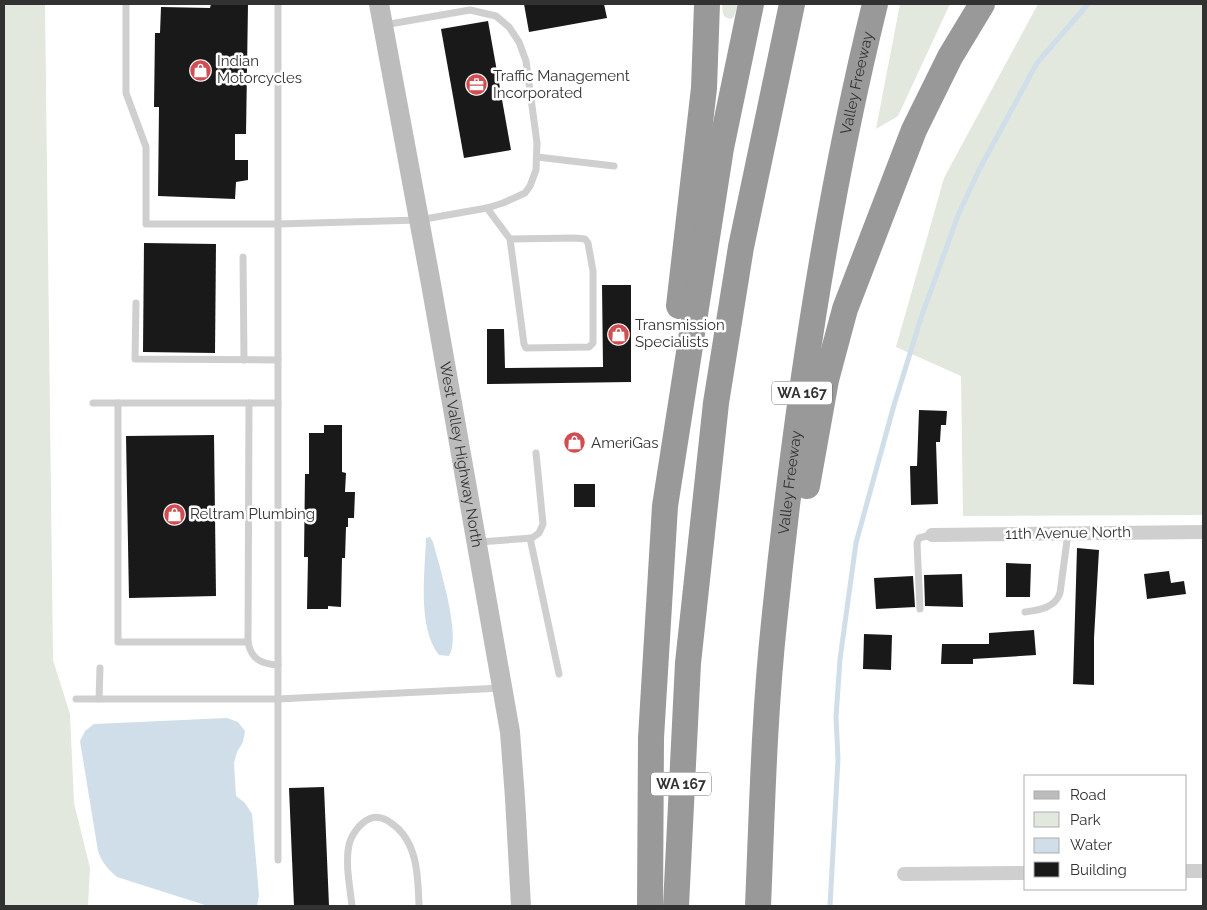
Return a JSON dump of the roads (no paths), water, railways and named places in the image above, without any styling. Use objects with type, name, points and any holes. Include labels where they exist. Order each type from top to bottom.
[{"type":"highway","points":[[665,506],[664,461],[666,426],[704,88],[708,4]]},
{"type":"highway","points":[[650,906],[651,738],[655,646],[665,506],[721,148],[750,4]]},
{"type":"highway","name":"WA 167","points":[[676,906],[688,663],[716,403],[741,247],[792,4]]},
{"type":"highway","name":"Valley Freeway","points":[[758,906],[764,751],[774,624],[801,396],[843,151],[875,4]]},
{"type":"highway","points":[[764,751],[797,537],[826,380],[845,309],[914,130],[950,57],[982,4]]},
{"type":"main road","name":"West Valley Highway North","points":[[379,4],[510,732],[516,798],[521,906]]},
{"type":"street","name":"11th Avenue North","points":[[933,535],[1203,532]]},
{"type":"street","points":[[1187,871],[1203,871]]},
{"type":"street","points":[[904,874],[1024,873]]},
{"type":"lane","points":[[126,4],[126,93],[146,147],[146,224],[278,224],[419,220],[487,208],[525,193],[534,179],[537,157],[535,121],[526,61],[514,33],[503,20],[496,16],[470,10],[383,25]]},
{"type":"lane","points":[[278,4],[278,860]]},
{"type":"lane","points":[[537,157],[614,166]]},
{"type":"lane","points":[[487,208],[510,239],[526,348],[589,347],[593,343],[593,280],[588,243],[585,239],[574,238],[510,239]]},
{"type":"lane","points":[[243,257],[244,360]]},
{"type":"lane","points":[[136,303],[135,359],[278,360]]},
{"type":"lane","points":[[92,403],[278,403]]},
{"type":"lane","points":[[118,403],[118,642],[248,642]]},
{"type":"lane","points":[[249,403],[248,642],[256,659],[263,664],[278,665]]},
{"type":"lane","points":[[476,542],[530,538],[540,534],[543,524],[536,452]]},
{"type":"lane","points":[[1025,612],[1051,606],[1057,600],[1060,593],[1068,533]]},
{"type":"lane","points":[[920,609],[917,543],[919,538],[933,535]]},
{"type":"lane","points":[[530,538],[559,674]]},
{"type":"lane","points":[[99,700],[100,668]]},
{"type":"lane","points":[[76,700],[278,700],[502,688]]},
{"type":"lane","points":[[352,906],[348,859],[349,843],[355,831],[363,823],[377,817],[396,826],[409,845],[417,868],[419,906]]},
{"type":"water","points":[[430,537],[440,567],[451,618],[453,633],[449,656],[439,655],[432,643],[425,615],[426,538]]},
{"type":"water","points":[[227,718],[238,722],[245,731],[243,742],[237,752],[234,763],[236,796],[245,803],[252,814],[259,895],[257,906],[208,906],[117,877],[106,866],[98,851],[80,741],[85,731],[94,724]]},
{"type":"waterway","points":[[830,906],[838,759],[836,717],[840,659],[856,543],[894,405],[922,315],[959,213],[979,170],[1037,63],[1088,4]]},
{"type":"place","name":"Indian Motorcycles","points":[[201,70]]},
{"type":"place","name":"Traffic Management Incorporated","points":[[477,85]]},
{"type":"place","name":"Transmission Specialists","points":[[619,334]]},
{"type":"place","name":"AmeriGas","points":[[575,443]]},
{"type":"place","name":"Reltram Plumbing","points":[[174,514]]}]
